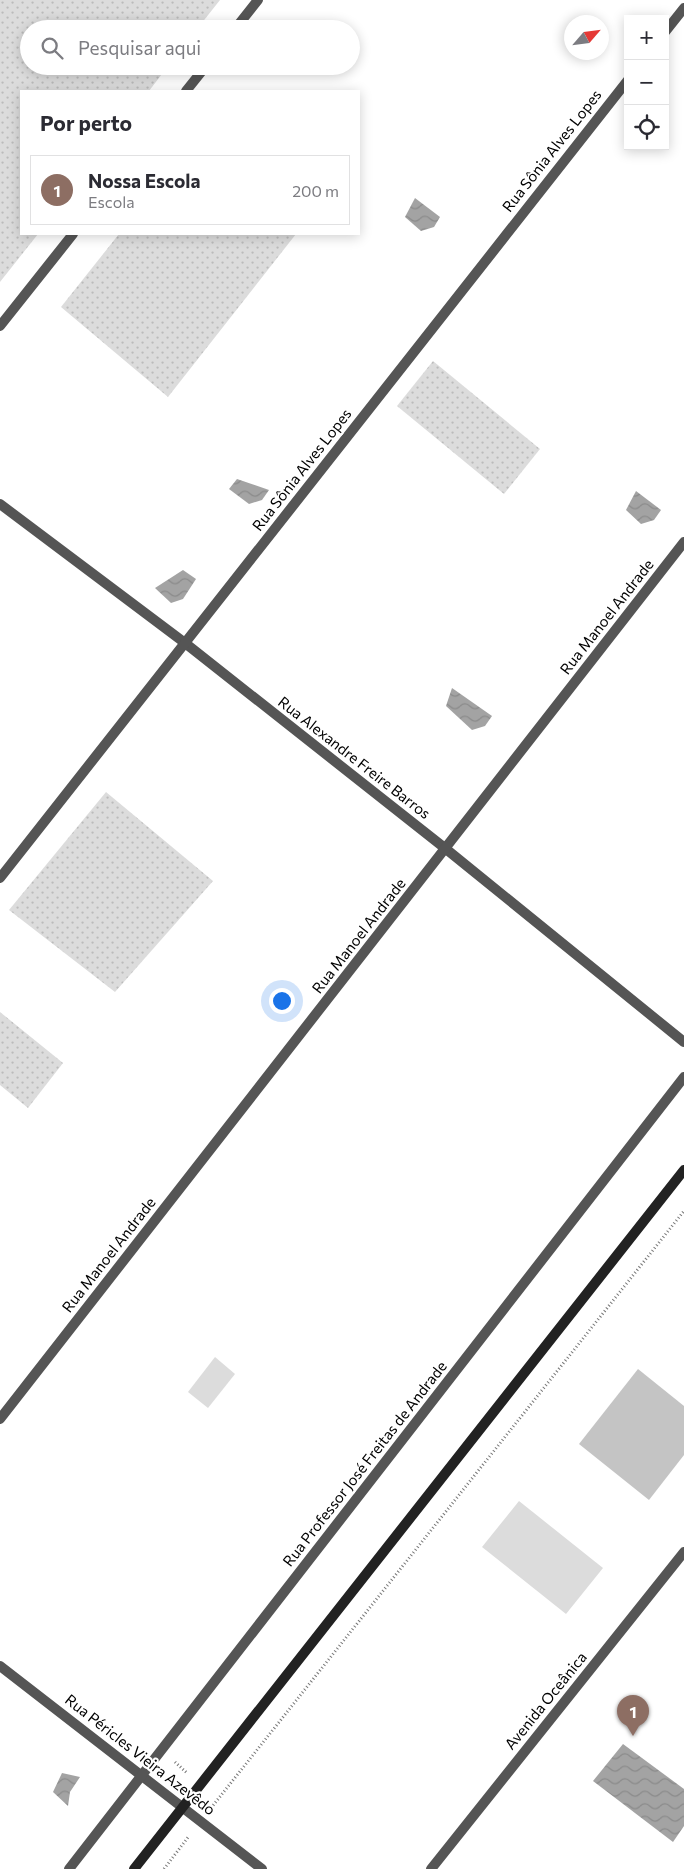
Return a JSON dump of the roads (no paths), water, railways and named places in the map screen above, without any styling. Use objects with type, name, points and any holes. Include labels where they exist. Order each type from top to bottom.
[{"type":"street","points":[[242,20],[258,0]]},
{"type":"street","points":[[669,27],[684,8]]},
{"type":"street","points":[[187,90],[199,75]]},
{"type":"street","name":"Rua Sônia Alves Lopes","points":[[0,878],[624,85]]},
{"type":"street","points":[[0,326],[72,235]]},
{"type":"street","name":"Rua Alexandre Freire Barros","points":[[0,504],[185,643],[446,849],[684,1042]]},
{"type":"street","name":"Rua Manoel Andrade","points":[[0,1419],[684,542]]},
{"type":"street","name":"Rua Professor José Freitas de Andrade","points":[[68,1869],[684,1077]]},
{"type":"street","points":[[134,1869],[684,1170]]},
{"type":"street","name":"Avenida Oceânica","points":[[430,1869],[684,1552]]},
{"type":"street","name":"Rua Péricles Vieira Azevêdo","points":[[0,1666],[262,1869]]},
{"type":"water","points":[[415,198],[440,217],[434,227],[421,231],[405,217]]},
{"type":"water","points":[[237,479],[269,490],[262,500],[249,504],[229,489]]},
{"type":"water","points":[[636,491],[661,510],[654,520],[641,524],[626,510]]},
{"type":"water","points":[[183,570],[196,579],[183,599],[171,603],[155,588]]},
{"type":"water","points":[[452,688],[492,716],[485,726],[472,730],[446,706]]},
{"type":"water","points":[[623,1744],[684,1789],[684,1826],[673,1842],[593,1781]]},
{"type":"water","points":[[62,1773],[80,1777],[70,1792],[68,1806],[53,1792]]},
{"type":"place","name":"Nossa Escola","points":[[633,1736]]}]
